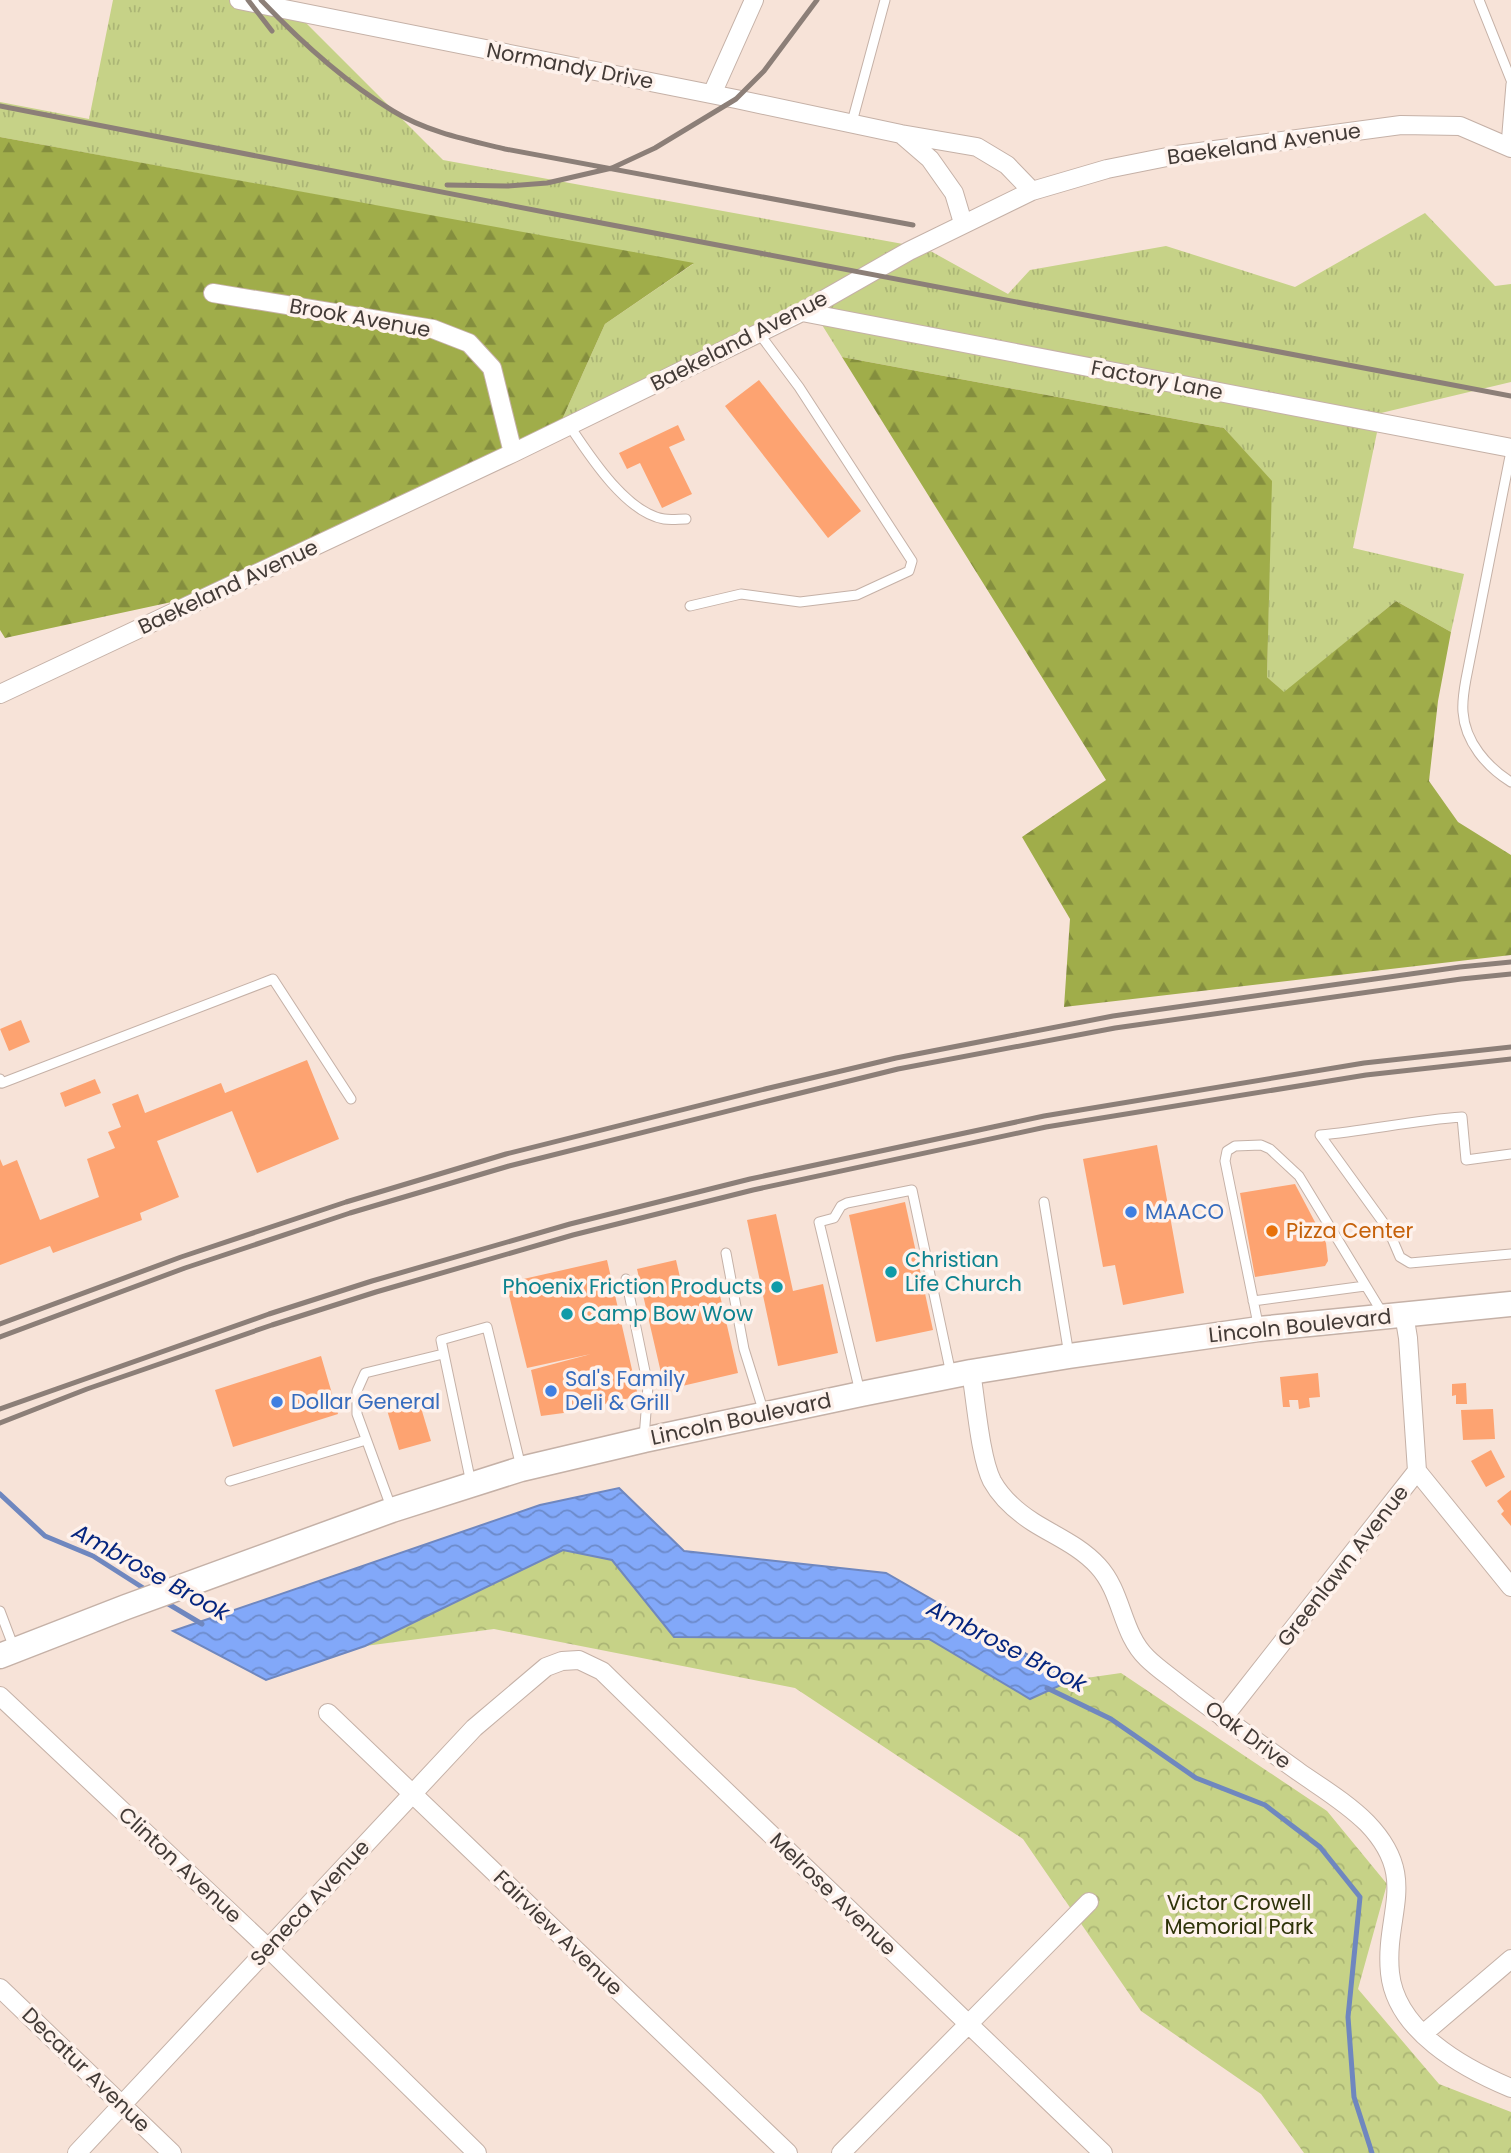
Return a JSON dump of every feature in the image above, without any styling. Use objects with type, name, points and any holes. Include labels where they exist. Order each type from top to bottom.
[{"type":"main road","name":"Lincoln Boulevard","points":[[7,1653],[392,1510],[522,1469],[644,1440],[961,1374],[1069,1356],[1259,1329],[1511,1304]]},
{"type":"street","name":"Normandy Drive","points":[[239,0],[288,5],[901,134],[977,147],[1007,165],[1032,191]]},
{"type":"street","points":[[712,94],[754,0]]},
{"type":"street","name":"Baekeland Avenue","points":[[0,694],[513,453],[802,312],[909,251],[1032,191],[1107,169],[1177,155],[1401,125],[1460,126],[1509,146]]},
{"type":"street","name":"Normandy Drive","points":[[901,134],[930,159],[954,193],[963,223]]},
{"type":"street","name":"Brook Avenue","points":[[213,293],[433,329],[469,343],[492,368],[513,453]]},
{"type":"street","name":"Factory Lane","points":[[802,312],[1511,449]]},
{"type":"street","name":"Greenlawn Avenue","points":[[1223,1718],[1417,1471],[1408,1338],[1394,1315]]},
{"type":"street","name":"Oak Drive","points":[[961,1374],[992,1480],[1017,1512],[1067,1542],[1100,1567],[1118,1597],[1135,1645],[1147,1659],[1223,1718],[1336,1797],[1367,1823],[1381,1842],[1393,1866],[1398,1889],[1391,1964],[1394,1992],[1403,2011],[1423,2034],[1451,2056],[1511,2088]]},
{"type":"street","points":[[1417,1471],[1511,1587]]},
{"type":"street","name":"Melrose Avenue","points":[[552,1664],[579,1660],[602,1671],[1103,2153]]},
{"type":"street","name":"Seneca Avenue","points":[[77,2153],[474,1728],[552,1664]]},
{"type":"street","name":"Clinton Avenue","points":[[0,1696],[268,1948],[477,2153]]},
{"type":"street","name":"Fairview Avenue","points":[[328,1713],[788,2153]]},
{"type":"street","points":[[841,2153],[1089,1902]]},
{"type":"street","points":[[1423,2034],[1511,1959]]},
{"type":"street","name":"Decatur Avenue","points":[[0,1987],[172,2153]]},
{"type":"lane","points":[[852,122],[885,0]]},
{"type":"lane","points":[[1479,0],[1511,82],[1509,146]]},
{"type":"lane","points":[[690,606],[741,594],[800,602],[857,595],[909,571],[912,561],[799,387],[758,332]]},
{"type":"lane","points":[[569,425],[607,479],[632,502],[646,513],[663,519],[686,519]]},
{"type":"lane","points":[[1511,449],[1466,679],[1463,713],[1467,731],[1475,747],[1494,771],[1511,782]]},
{"type":"lane","points":[[0,1079],[2,1083],[272,979],[351,1099]]},
{"type":"lane","points":[[1511,1154],[1466,1160],[1462,1117],[1320,1135],[1388,1228],[1400,1257],[1409,1263],[1511,1254]]},
{"type":"lane","points":[[1259,1329],[1225,1161],[1227,1151],[1235,1146],[1261,1145],[1270,1149],[1299,1176],[1365,1286],[1394,1315]]},
{"type":"lane","points":[[861,1394],[819,1222],[834,1218],[841,1206],[847,1203],[912,1190],[940,1322],[961,1374]]},
{"type":"lane","points":[[1044,1202],[1069,1356]]},
{"type":"lane","points":[[726,1253],[744,1349],[764,1413]]},
{"type":"lane","points":[[625,1279],[648,1386],[644,1440]]},
{"type":"lane","points":[[1253,1301],[1365,1286]]},
{"type":"lane","points":[[471,1484],[440,1340],[487,1327],[522,1469]]},
{"type":"lane","points":[[392,1510],[357,1413],[357,1391],[365,1373],[443,1354]]},
{"type":"lane","points":[[230,1481],[366,1440]]},
{"type":"lane","points":[[0,1611],[7,1653]]},
{"type":"green space","points":[[113,0],[236,0],[296,13],[443,160],[925,248],[1008,294],[1030,270],[1166,246],[1295,287],[1425,213],[1495,286],[1511,284],[1511,382],[1381,413],[1353,548],[1464,574],[1451,632],[1396,601],[1284,693],[1267,677],[1271,481],[1224,428],[842,357],[809,304],[560,424],[605,324],[693,264],[0,137],[0,102],[89,119]]},
{"type":"green space","points":[[0,137],[694,263],[605,324],[560,424],[255,584],[5,638],[0,630]]},
{"type":"green space","points":[[842,357],[1224,428],[1272,481],[1267,677],[1284,692],[1396,601],[1451,632],[1438,701],[1429,781],[1458,822],[1511,855],[1511,955],[1064,1007],[1070,919],[1022,837],[1106,780]]},
{"type":"green space","name":"Victor Crowell Memorial Park","points":[[563,1550],[612,1560],[675,1637],[929,1639],[1030,1698],[1072,1680],[1121,1673],[1327,1811],[1387,1884],[1358,1989],[1439,2084],[1511,2112],[1511,2153],[1304,2153],[1261,2094],[1141,2011],[1023,1839],[795,1688],[494,1629],[365,1646]]},
{"type":"water","points":[[619,1488],[684,1551],[886,1573],[1072,1680],[1030,1699],[929,1639],[674,1637],[612,1560],[563,1550],[365,1646],[266,1680],[173,1631],[540,1505]]},
{"type":"building","points":[[759,380],[861,511],[828,538],[725,406]]},
{"type":"building","points":[[678,425],[685,440],[669,447],[692,494],[662,508],[640,463],[627,469],[619,453]]},
{"type":"building","points":[[21,1020],[30,1042],[9,1051],[0,1029]]},
{"type":"building","points":[[307,1060],[339,1139],[257,1173],[232,1111],[157,1141],[179,1197],[140,1213],[142,1220],[53,1253],[50,1246],[0,1265],[0,1159],[3,1166],[17,1160],[40,1220],[99,1197],[87,1159],[115,1148],[108,1132],[121,1127],[112,1104],[138,1094],[145,1113],[221,1083],[225,1093]]},
{"type":"building","points":[[95,1079],[101,1093],[65,1107],[60,1093]]},
{"type":"building","name":"MAACO","points":[[1157,1145],[1184,1293],[1123,1305],[1115,1265],[1103,1267],[1083,1159]]},
{"type":"building","points":[[1295,1184],[1326,1243],[1328,1261],[1325,1266],[1255,1277],[1240,1193]]},
{"type":"building","name":"Christian Life Church","points":[[905,1202],[933,1330],[876,1342],[849,1215]]},
{"type":"building","name":"Phoenix Friction Products","points":[[776,1214],[793,1291],[823,1284],[838,1353],[778,1366],[747,1220]]},
{"type":"building","name":"Camp Bow Wow","points":[[607,1260],[638,1396],[571,1412],[541,1416],[531,1370],[591,1354],[527,1368],[506,1283]]},
{"type":"building","points":[[676,1260],[682,1286],[716,1278],[738,1373],[665,1390],[637,1269]]},
{"type":"building","name":"Dollar General","points":[[321,1356],[338,1414],[233,1447],[215,1390]]},
{"type":"building","points":[[1318,1373],[1320,1397],[1309,1398],[1310,1407],[1299,1409],[1298,1400],[1289,1400],[1290,1407],[1283,1407],[1280,1377]]},
{"type":"building","points":[[1466,1383],[1467,1404],[1456,1404],[1456,1395],[1452,1396],[1452,1384]]},
{"type":"building","points":[[419,1401],[431,1441],[399,1450],[387,1410]]},
{"type":"building","points":[[1493,1409],[1495,1439],[1463,1440],[1461,1410]]},
{"type":"building","points":[[1491,1450],[1505,1477],[1486,1487],[1471,1461]]},
{"type":"building","points":[[1511,1490],[1511,1526],[1501,1514],[1504,1511],[1497,1501]]},
{"type":"waterway","name":"Ambrose Brook","points":[[0,1494],[45,1536],[93,1556],[148,1591]]},
{"type":"waterway","name":"Ambrose Brook","points":[[165,1602],[202,1624]]},
{"type":"waterway","name":"Ambrose Brook","points":[[1047,1688],[1111,1719],[1196,1778],[1265,1805],[1320,1847],[1360,1897],[1348,2017],[1354,2097],[1372,2153]]},
{"type":"railway","points":[[248,0],[272,31]]},
{"type":"railway","points":[[261,0],[340,74],[393,111],[434,130],[505,149],[913,225]]},
{"type":"railway","points":[[447,185],[507,186],[547,183],[612,168],[655,148],[736,99],[764,71],[817,0]]},
{"type":"railway","points":[[0,106],[1511,396]]},
{"type":"railway","points":[[0,1324],[181,1257],[346,1202],[506,1154],[765,1089],[896,1058],[1113,1016],[1511,962]]},
{"type":"railway","points":[[0,1337],[185,1268],[350,1213],[509,1166],[898,1069],[1115,1028],[1511,974]]},
{"type":"railway","points":[[0,1409],[269,1314],[372,1281],[570,1224],[750,1179],[1044,1116],[1364,1063],[1511,1047]]},
{"type":"railway","points":[[0,1423],[87,1389],[376,1292],[573,1235],[753,1190],[1046,1127],[1366,1075],[1511,1059]]},
{"type":"place","name":"MAACO","points":[[1131,1212]]},
{"type":"place","name":"Pizza Center","points":[[1272,1231]]},
{"type":"place","name":"Christian Life Church","points":[[891,1272]]},
{"type":"place","name":"Phoenix Friction Products","points":[[777,1287]]},
{"type":"place","name":"Camp Bow Wow","points":[[567,1314]]},
{"type":"place","name":"Sal's Family Deli & Grill","points":[[551,1391]]},
{"type":"place","name":"Dollar General","points":[[277,1402]]}]
